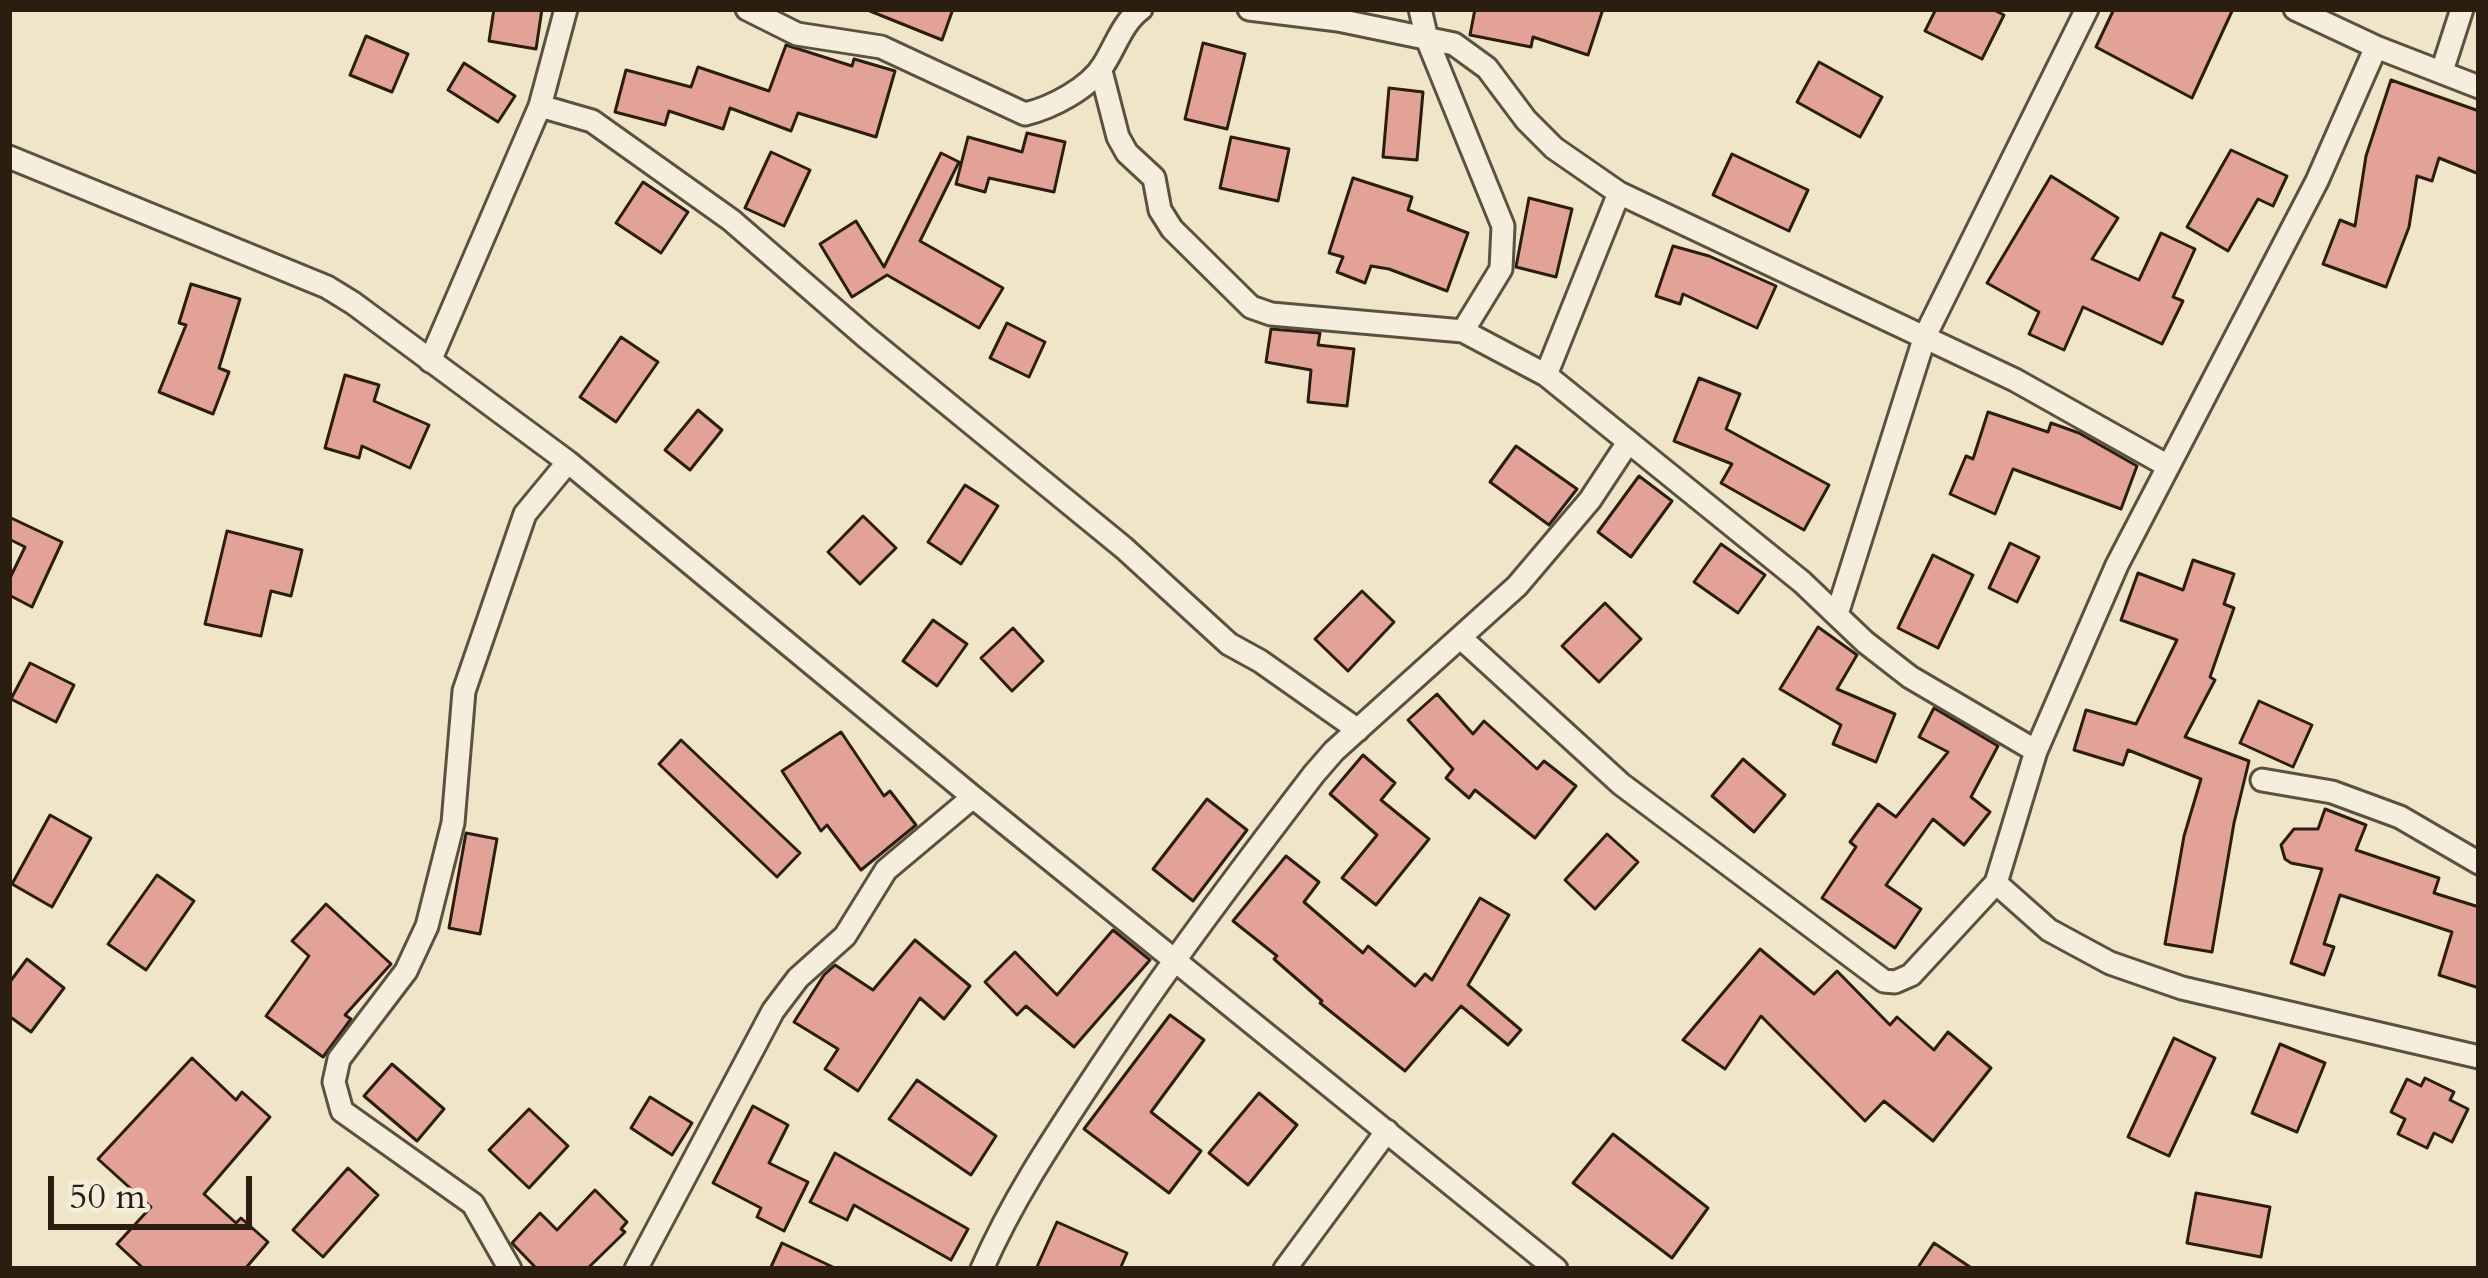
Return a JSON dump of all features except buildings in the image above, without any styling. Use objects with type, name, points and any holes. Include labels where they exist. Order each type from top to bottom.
[{"type":"street","points":[[430,361],[540,106],[566,9]]},
{"type":"street","points":[[747,9],[797,34],[881,47],[1024,113],[1047,109],[1101,71],[1126,23],[1142,9]]},
{"type":"street","points":[[1250,9],[1338,20],[1454,44],[1472,54],[1554,148],[1618,193],[2015,380],[2168,466]]},
{"type":"street","points":[[1420,9],[1427,39],[1503,226],[1501,269],[1463,331]]},
{"type":"street","points":[[1837,614],[1925,336],[2086,9]]},
{"type":"street","points":[[2295,9],[2479,87]]},
{"type":"street","points":[[2442,71],[2462,9]]},
{"type":"street","points":[[1461,638],[1621,784],[1884,981],[1895,982],[1911,974],[1996,883],[2036,752],[2116,566],[2317,181],[2376,47]]},
{"type":"street","points":[[1101,71],[1118,137],[1127,153],[1154,178],[1160,211],[1172,229],[1251,307],[1270,314],[1463,331],[1546,375],[1910,676],[2036,752]]},
{"type":"street","points":[[540,106],[592,121],[731,220],[1124,548],[1228,644],[1358,730]]},
{"type":"street","points":[[9,157],[327,287],[430,361],[568,462],[1556,1269]]},
{"type":"street","points":[[1546,375],[1618,193]]},
{"type":"street","points":[[982,1269],[1005,1216],[1038,1161],[1173,959],[1314,774],[1544,557],[1627,444]]},
{"type":"street","points":[[510,1269],[473,1204],[342,1111],[334,1082],[339,1059],[406,971],[427,926],[453,823],[464,691],[525,514],[568,462]]},
{"type":"street","points":[[2262,780],[2332,792],[2400,817],[2479,863]]},
{"type":"street","points":[[636,1269],[773,1011],[798,978],[844,936],[886,870],[973,797]]},
{"type":"street","points":[[1996,883],[2049,930],[2110,963],[2182,988],[2479,1057]]},
{"type":"street","points":[[1285,1269],[1388,1131]]}]
